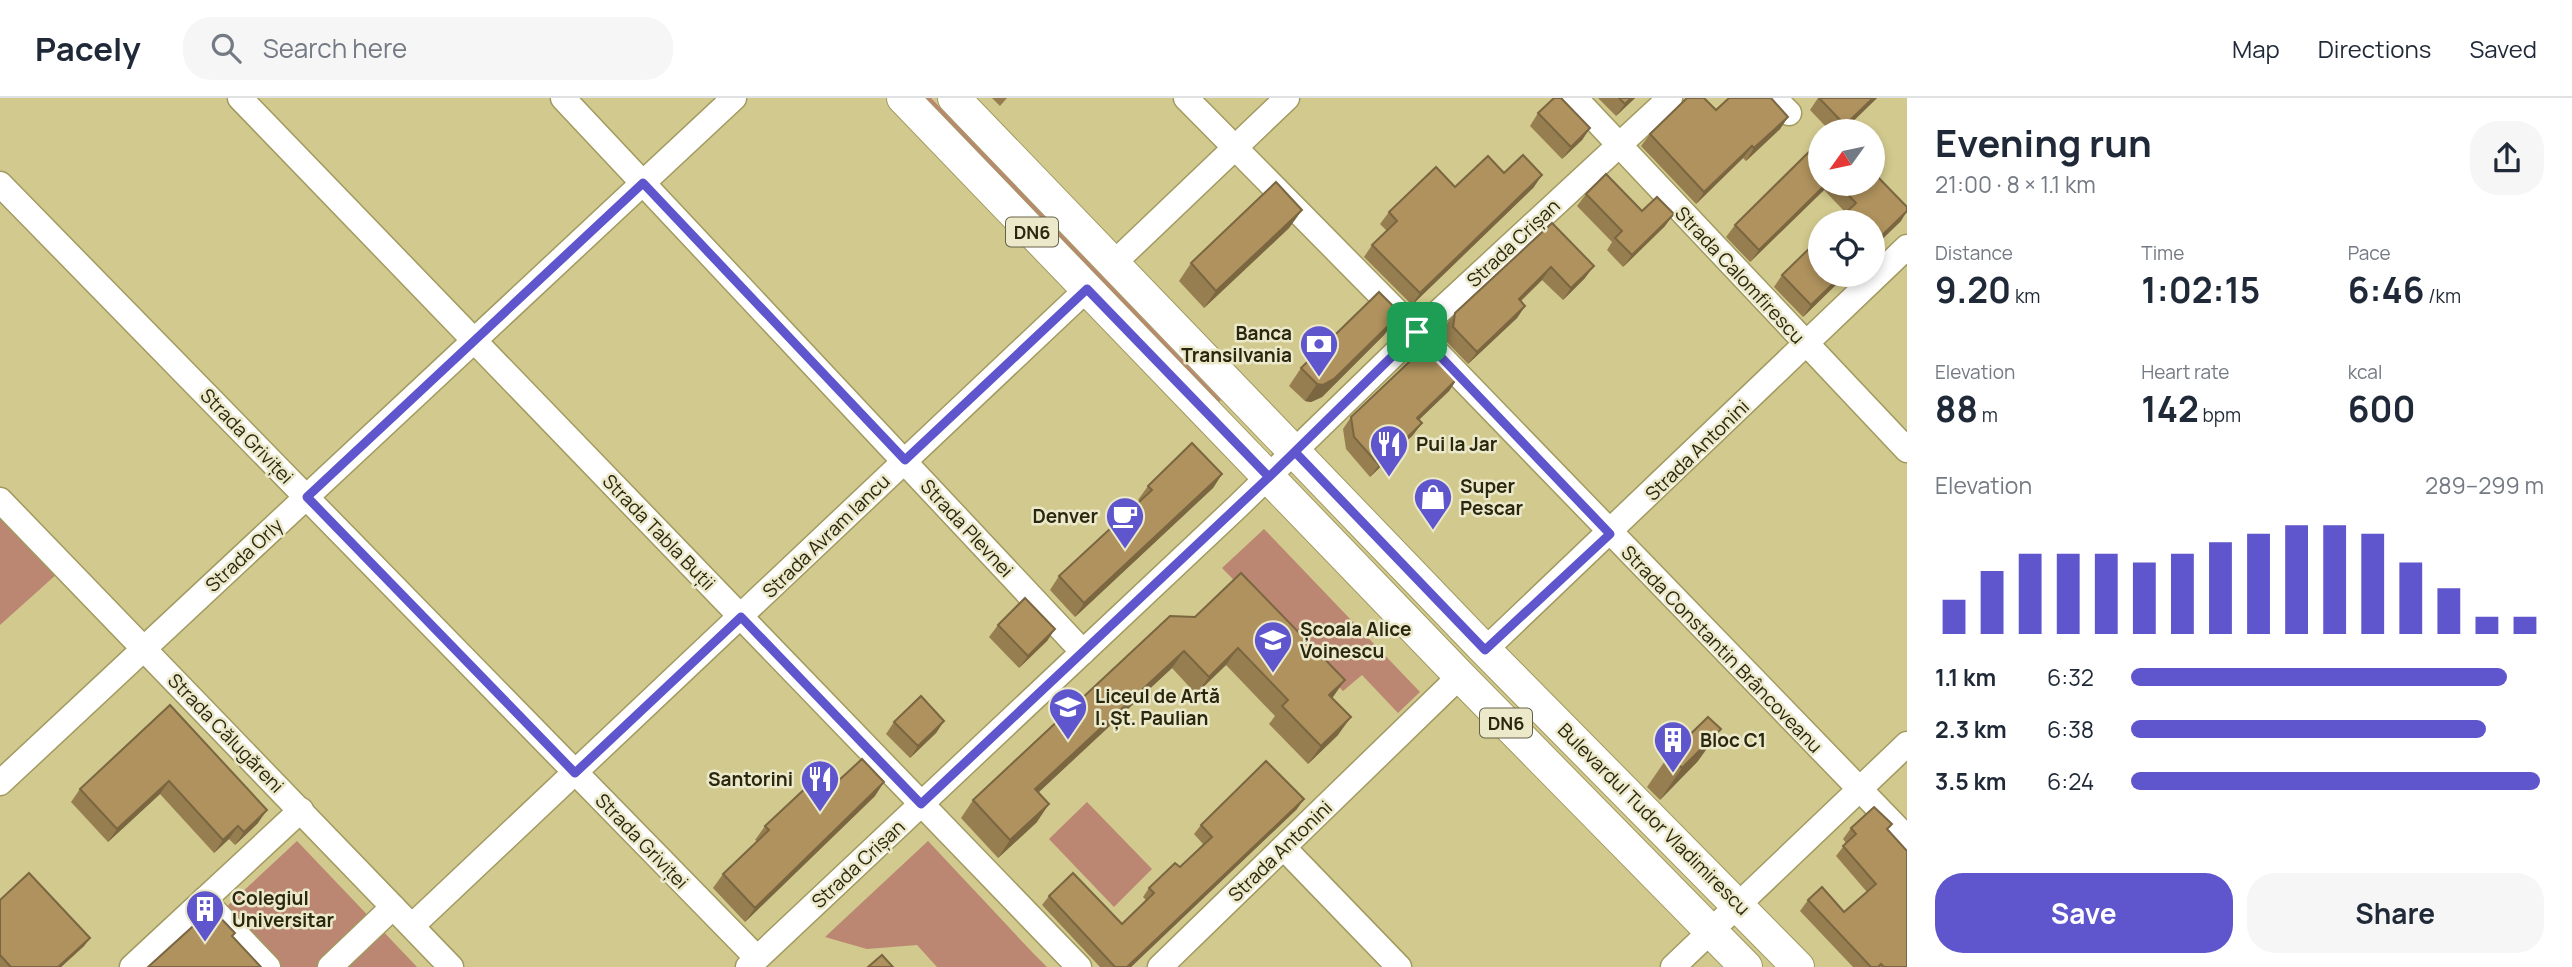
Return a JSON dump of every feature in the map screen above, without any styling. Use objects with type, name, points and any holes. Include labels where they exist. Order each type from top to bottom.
[{"type":"main road","name":"Bulevardul Tudor Vladimirescu","points":[[903,98],[1460,676],[1746,967]]},
{"type":"main road","name":"Bulevardul Tudor Vladimirescu","points":[[954,98],[1485,650],[1798,967]]},
{"type":"street","name":"Strada Tabla Buții","points":[[240,98],[1079,967]]},
{"type":"street","name":"Strada Plevnei","points":[[563,98],[1083,652]]},
{"type":"street","name":"Strada Orly","points":[[0,783],[734,98]]},
{"type":"street","name":"Strada Constantin Brâncoveanu","points":[[1186,98],[1417,332],[1907,838]]},
{"type":"street","points":[[1113,264],[1287,98]]},
{"type":"street","name":"Strada Calomfirescu","points":[[1574,98],[1907,450]]},
{"type":"street","name":"Strada Crișan","points":[[752,963],[1269,477],[1417,332],[1670,98]]},
{"type":"street","name":"Strada Griviței","points":[[0,184],[575,773],[752,963]]},
{"type":"street","name":"Strada Antonini","points":[[1485,650],[1610,534],[1907,247]]},
{"type":"street","name":"Strada Avram Iancu","points":[[412,926],[1087,289]]},
{"type":"street","name":"Strada Călugăreni","points":[[0,500],[451,967]]},
{"type":"street","name":"Strada Antonini","points":[[1160,967],[1460,676]]},
{"type":"street","points":[[1673,967],[1907,744]]},
{"type":"street","points":[[132,967],[301,810]]},
{"type":"street","points":[[1284,848],[1399,967]]},
{"type":"street","points":[[204,900],[268,967]]},
{"type":"street","points":[[330,967],[393,907]]},
{"type":"shaded area","points":[[918,98],[931,98],[1221,400],[1214,407]]},
{"type":"shaded area","points":[[0,512],[58,573],[0,625]]},
{"type":"shaded area","points":[[1264,529],[1420,692],[1398,713],[1362,675],[1343,691],[1222,568]]},
{"type":"shaded area","points":[[1087,802],[1152,869],[1114,907],[1049,839]]},
{"type":"shaded area","points":[[297,841],[417,967],[278,967],[223,910]]},
{"type":"shaded area","points":[[928,841],[1047,967],[937,967],[917,945],[867,949],[825,937]]},
{"type":"building","points":[[1554,98],[1561,98],[1590,128],[1571,147],[1538,113]]},
{"type":"building","points":[[1619,98],[1631,98],[1625,104]]},
{"type":"building","points":[[1687,98],[1704,98],[1716,110],[1729,98],[1771,98],[1788,117],[1754,148],[1752,146],[1704,192],[1650,134]]},
{"type":"building","points":[[1819,98],[1873,98],[1851,119],[1839,119]]},
{"type":"building","points":[[1808,153],[1808,196],[1814,196],[1759,250],[1735,225]]},
{"type":"building","points":[[1523,155],[1542,175],[1420,293],[1372,245],[1397,221],[1389,212],[1436,167],[1455,187],[1488,156],[1504,173]]},
{"type":"building","points":[[1606,174],[1642,211],[1657,197],[1674,214],[1632,255],[1615,238],[1622,231],[1586,194]]},
{"type":"building","points":[[1276,182],[1302,210],[1216,291],[1191,263]]},
{"type":"building","points":[[1885,184],[1907,207],[1907,211],[1885,232],[1885,210],[1849,210],[1856,203],[1849,196],[1885,196]]},
{"type":"building","points":[[1552,223],[1594,266],[1571,288],[1551,267],[1519,299],[1525,306],[1477,352],[1453,327],[1455,313]]},
{"type":"building","points":[[1808,250],[1808,287],[1830,287],[1811,305],[1782,275]]},
{"type":"building","points":[[1379,292],[1397,310],[1397,317],[1334,379],[1323,385],[1317,384],[1301,368]]},
{"type":"building","points":[[1425,347],[1457,379],[1417,418],[1422,423],[1379,465],[1354,437],[1351,417]]},
{"type":"building","points":[[1192,443],[1222,474],[1084,603],[1059,576],[1152,490],[1148,486]]},
{"type":"building","points":[[1241,573],[1345,680],[1329,695],[1351,717],[1321,746],[1282,706],[1288,700],[1238,648],[1209,677],[1184,651],[1035,789],[1049,804],[1010,840],[973,800],[1170,616],[1195,617]]},
{"type":"building","points":[[1025,598],[1055,629],[1028,656],[998,625]]},
{"type":"building","points":[[921,696],[944,721],[918,746],[894,722]]},
{"type":"building","points":[[170,705],[267,810],[244,832],[238,826],[223,840],[169,781],[117,829],[80,789]]},
{"type":"building","points":[[1708,717],[1721,729],[1682,768],[1669,755]]},
{"type":"building","points":[[862,759],[884,782],[755,908],[723,874],[769,830],[765,826],[825,770],[837,782]]},
{"type":"building","points":[[1266,761],[1304,799],[1127,967],[1115,967],[1049,896],[1073,873],[1122,924],[1154,893],[1149,888],[1175,863],[1180,867],[1212,837],[1201,825]]},
{"type":"building","points":[[1874,807],[1892,824],[1887,829],[1907,851],[1907,967],[1884,967],[1881,964],[1871,967],[1808,900],[1822,887],[1844,912],[1876,884],[1843,846],[1856,834],[1851,828]]},
{"type":"building","points":[[29,873],[90,938],[58,967],[11,967],[0,955],[0,900]]},
{"type":"building","name":"Colegiul Universitar","points":[[212,909],[235,933],[232,936],[261,967],[148,967]]},
{"type":"building","points":[[882,955],[893,967],[868,967]]},
{"type":"place","name":"Banca Transilvania","points":[[1319,378]]},
{"type":"place","name":"Pui la Jar","points":[[1389,478]]},
{"type":"place","name":"Super Pescar","points":[[1433,531]]},
{"type":"place","name":"Denver","points":[[1125,550]]},
{"type":"place","name":"Școala Alice Voinescu","points":[[1273,674]]},
{"type":"place","name":"Liceul de Artă I. Șt. Paulian","points":[[1068,741]]},
{"type":"place","name":"Bloc C1","points":[[1673,774]]},
{"type":"place","name":"Santorini","points":[[820,813]]},
{"type":"place","name":"Colegiul Universitar","points":[[205,943]]},
{"type":"route","points":[[1417,332],[1269,477],[921,804],[741,617],[575,773],[307,497],[643,183],[905,460],[1087,289],[1269,477],[1295,452],[1485,650],[1610,534],[1417,332]]}]
